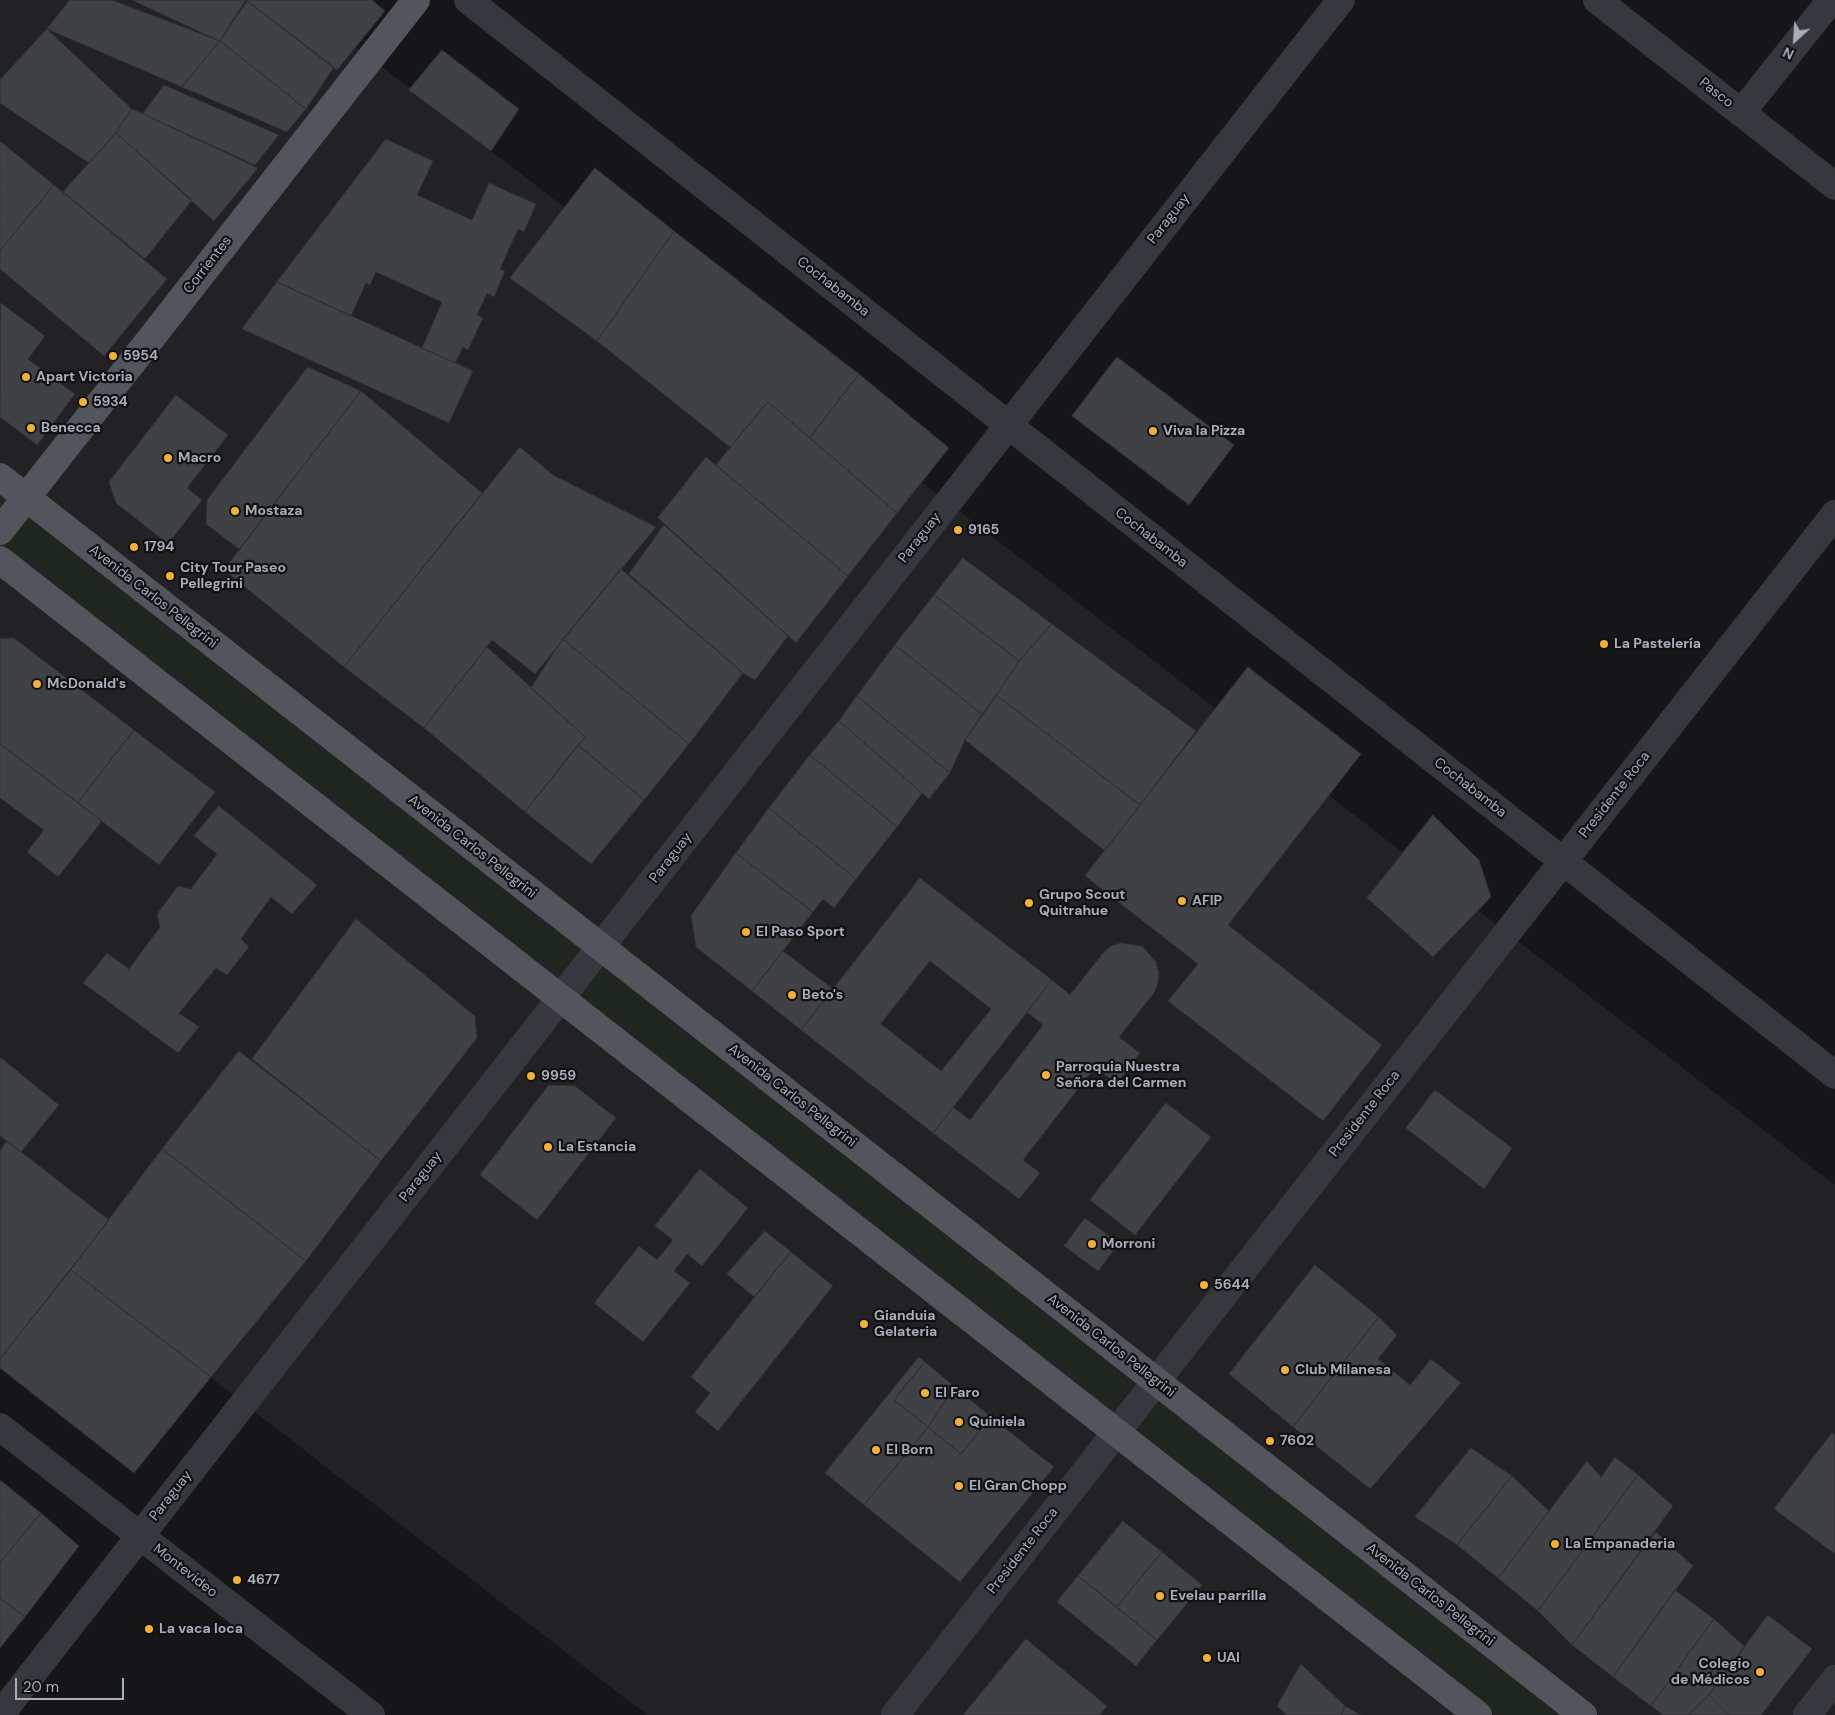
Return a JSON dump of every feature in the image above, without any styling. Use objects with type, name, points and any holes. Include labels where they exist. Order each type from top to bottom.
[{"type":"main road","name":"Corrientes","points":[[0,531],[416,0]]},
{"type":"main road","name":"Avenida Carlos Pellegrini","points":[[0,477],[1584,1715]]},
{"type":"main road","points":[[0,560],[1478,1715]]},
{"type":"street","name":"Cochabamba","points":[[468,0],[1835,1076]]},
{"type":"street","name":"Paraguay","points":[[0,1715],[1341,0]]},
{"type":"street","name":"Pasco","points":[[1597,0],[1835,186]]},
{"type":"street","points":[[1741,113],[1831,0]]},
{"type":"street","name":"Presidente Roca","points":[[895,1715],[1835,514]]},
{"type":"street","name":"Montevideo","points":[[0,1426],[370,1715]]},
{"type":"street","points":[[1807,1715],[1835,1679]]},
{"type":"shaded area","points":[[0,0],[295,0],[1835,1185],[1835,1715],[647,1715],[0,1215]]},
{"type":"shaded area","points":[[0,477],[1583,1715],[1478,1715],[0,560]]},
{"type":"building","points":[[70,0],[112,0],[220,41],[182,87],[47,29]]},
{"type":"building","points":[[132,0],[248,0],[220,41]]},
{"type":"building","points":[[246,0],[372,0],[385,11],[337,70]]},
{"type":"building","points":[[246,0],[334,67],[306,109],[220,41]]},
{"type":"building","points":[[47,29],[132,109],[116,133],[89,163],[0,103],[0,80]]},
{"type":"building","points":[[220,41],[306,109],[287,132],[182,87]]},
{"type":"building","points":[[442,50],[519,109],[491,151],[409,90]]},
{"type":"building","points":[[164,85],[279,135],[255,165],[143,114]]},
{"type":"building","points":[[132,109],[258,168],[214,221],[116,133]]},
{"type":"building","points":[[116,133],[192,200],[145,259],[63,192]]},
{"type":"building","points":[[386,139],[433,161],[417,195],[472,220],[489,183],[536,204],[524,232],[518,229],[500,269],[505,271],[494,297],[487,293],[477,315],[483,318],[468,350],[463,347],[455,363],[422,348],[442,302],[376,272],[370,285],[366,283],[351,316],[277,282]]},
{"type":"building","points":[[0,141],[54,185],[0,251]]},
{"type":"building","points":[[595,168],[674,231],[597,341],[510,278]]},
{"type":"building","points":[[54,185],[167,279],[104,356],[0,269],[0,251]]},
{"type":"building","points":[[674,231],[859,374],[810,438],[768,402],[730,447],[597,341]]},
{"type":"building","points":[[277,282],[473,371],[449,423],[242,329]]},
{"type":"building","name":"Apart Victoria","points":[[1,303],[45,336],[28,359],[75,394],[37,445],[0,417]]},
{"type":"building","name":"Viva la Pizza","points":[[1117,357],[1234,445],[1189,505],[1072,416]]},
{"type":"building","points":[[308,367],[361,391],[239,549],[206,524],[207,500]]},
{"type":"building","points":[[859,374],[949,448],[897,513],[810,438]]},
{"type":"building","points":[[361,391],[482,493],[344,667],[224,570]]},
{"type":"building","name":"Macro","points":[[176,395],[228,435],[187,488],[202,500],[168,544],[116,503],[109,482]]},
{"type":"building","points":[[768,402],[897,513],[848,576],[716,465]]},
{"type":"building","points":[[520,447],[553,475],[656,527],[535,674],[492,640],[424,728],[344,667]]},
{"type":"building","points":[[706,457],[848,576],[796,643],[658,518]]},
{"type":"building","points":[[664,525],[788,636],[755,680],[743,673],[629,574]]},
{"type":"building","points":[[963,558],[1052,624],[1019,661],[934,595]]},
{"type":"building","points":[[621,569],[743,673],[689,744],[563,639]]},
{"type":"building","points":[[934,595],[1019,661],[983,715],[895,645]]},
{"type":"building","points":[[1052,624],[1196,731],[1140,805],[996,695],[1019,661]]},
{"type":"building","name":"McDonald's","points":[[14,638],[134,730],[78,803],[0,744],[0,639]]},
{"type":"building","points":[[563,639],[689,744],[644,800],[578,745],[585,737],[531,688]]},
{"type":"building","points":[[895,645],[983,715],[965,740],[950,773],[857,696]]},
{"type":"building","points":[[487,647],[585,737],[525,812],[424,728]]},
{"type":"building","name":"AFIP","points":[[1248,667],[1361,754],[1228,925],[1382,1045],[1323,1121],[1168,1001],[1198,964],[1085,876]]},
{"type":"building","points":[[996,695],[1140,805],[1105,851],[965,740]]},
{"type":"building","points":[[857,696],[950,773],[929,799],[839,721]]},
{"type":"building","points":[[839,721],[922,793],[897,827],[810,755]]},
{"type":"building","points":[[134,730],[215,792],[159,865],[78,803]]},
{"type":"building","points":[[0,744],[102,821],[58,877],[27,852],[44,830],[0,798]]},
{"type":"building","points":[[578,745],[644,800],[591,864],[525,812]]},
{"type":"building","points":[[810,755],[897,827],[856,879],[769,808]]},
{"type":"building","points":[[219,806],[317,885],[292,914],[271,897],[241,939],[249,947],[227,975],[216,968],[179,1013],[199,1027],[178,1053],[83,983],[107,953],[129,969],[160,927],[157,914],[178,886],[191,889],[217,854],[194,836]]},
{"type":"building","points":[[769,808],[856,879],[834,908],[823,899],[813,912],[736,853]]},
{"type":"building","points":[[1433,815],[1479,860],[1491,897],[1433,957],[1367,898]]},
{"type":"building","name":"El Paso Sport","points":[[736,853],[813,912],[752,991],[696,947],[691,916]]},
{"type":"building","points":[[920,878],[1052,980],[933,1133],[801,1030]],"holes":[[[930,961],[991,1009],[941,1071],[881,1024]]]},
{"type":"building","points":[[356,919],[475,1016],[477,1038],[381,1161],[252,1059]]},
{"type":"building","name":"Parroquia Nuestra Señora del Carmen","points":[[1121,943],[1142,946],[1156,962],[1159,972],[1158,983],[1154,993],[1119,1037],[1140,1053],[1117,1084],[1095,1067],[1023,1160],[1040,1173],[1019,1199],[933,1133],[953,1107],[970,1120],[1043,1025],[1027,1012],[1052,980],[1070,995],[1103,953],[1111,946]]},
{"type":"building","points":[[783,951],[833,989],[801,1030],[752,991]]},
{"type":"building","points":[[239,1051],[381,1161],[306,1261],[162,1149]]},
{"type":"building","points":[[0,1057],[59,1105],[21,1152],[0,1136]]},
{"type":"building","name":"La Estancia","points":[[549,1085],[575,1086],[616,1118],[537,1220],[480,1175]]},
{"type":"building","points":[[1435,1090],[1512,1148],[1484,1189],[1406,1128]]},
{"type":"building","points":[[1166,1103],[1211,1137],[1135,1235],[1090,1200]]},
{"type":"building","points":[[7,1141],[109,1220],[0,1359],[0,1151]]},
{"type":"building","points":[[162,1149],[306,1261],[211,1377],[71,1270]]},
{"type":"building","points":[[700,1169],[748,1208],[702,1266],[687,1254],[674,1271],[690,1283],[643,1342],[594,1303],[639,1246],[657,1260],[673,1240],[655,1226]]},
{"type":"building","name":"Morroni","points":[[1085,1218],[1119,1243],[1098,1271],[1064,1246]]},
{"type":"building","points":[[765,1231],[791,1252],[754,1297],[727,1274]]},
{"type":"building","points":[[791,1252],[833,1286],[718,1431],[695,1412],[710,1393],[691,1377]]},
{"type":"building","points":[[1315,1265],[1379,1317],[1293,1427],[1229,1374]]},
{"type":"building","points":[[71,1270],[211,1377],[134,1473],[0,1368],[0,1359]]},
{"type":"building","points":[[1379,1317],[1397,1335],[1378,1359],[1410,1385],[1431,1359],[1461,1383],[1370,1489],[1293,1427]]},
{"type":"building","name":"El Born","points":[[919,1357],[925,1362],[894,1400],[928,1427],[864,1505],[825,1473]]},
{"type":"building","name":"El Faro","points":[[925,1362],[955,1387],[928,1427],[894,1400]]},
{"type":"building","name":"Quiniela","points":[[955,1387],[991,1417],[961,1454],[928,1427]]},
{"type":"building","name":"El Gran Chopp","points":[[991,1417],[1054,1467],[960,1582],[864,1505],[928,1427],[961,1454]]},
{"type":"building","points":[[1832,1433],[1835,1435],[1835,1554],[1774,1509]]},
{"type":"building","points":[[1471,1448],[1512,1476],[1457,1545],[1415,1517]]},
{"type":"building","name":"La Empanaderia","points":[[1615,1457],[1638,1475],[1538,1611],[1498,1578],[1587,1461],[1601,1477]]},
{"type":"building","points":[[1638,1475],[1673,1506],[1572,1645],[1538,1611]]},
{"type":"building","points":[[1512,1476],[1549,1511],[1498,1578],[1457,1545]]},
{"type":"building","points":[[0,1480],[41,1513],[0,1563]]},
{"type":"building","points":[[41,1513],[79,1546],[25,1617],[0,1598],[0,1563]]},
{"type":"building","points":[[1123,1521],[1162,1552],[1117,1607],[1078,1576]]},
{"type":"building","points":[[1656,1532],[1693,1566],[1613,1677],[1572,1645]]},
{"type":"building","name":"Evelau parrilla","points":[[1162,1552],[1202,1585],[1157,1640],[1117,1607]]},
{"type":"building","points":[[1078,1576],[1157,1640],[1136,1666],[1057,1602]]},
{"type":"building","points":[[1675,1590],[1714,1619],[1651,1706],[1613,1677]]},
{"type":"building","points":[[0,1598],[25,1617],[0,1648]]},
{"type":"building","name":"Colegio de Médicos","points":[[1768,1615],[1812,1649],[1761,1715],[1729,1715],[1709,1695]]},
{"type":"building","points":[[1714,1619],[1745,1647],[1709,1695],[1689,1715],[1663,1715],[1651,1706]]},
{"type":"building","points":[[1026,1639],[1107,1706],[1100,1715],[963,1715]]},
{"type":"building","points":[[1301,1664],[1345,1706],[1341,1715],[1287,1715],[1277,1706]]},
{"type":"building","points":[[1709,1695],[1729,1715],[1689,1715]]},
{"type":"building","points":[[1345,1706],[1361,1715],[1341,1715]]},
{"type":"place","name":"5954","points":[[113,356]]},
{"type":"place","name":"Apart Victoria","points":[[26,377]]},
{"type":"place","name":"5934","points":[[83,402]]},
{"type":"place","name":"Benecca","points":[[31,428]]},
{"type":"place","name":"Viva la Pizza","points":[[1153,431]]},
{"type":"place","name":"Macro","points":[[168,458]]},
{"type":"place","name":"Mostaza","points":[[235,511]]},
{"type":"place","name":"9165","points":[[958,530]]},
{"type":"place","name":"1794","points":[[134,547]]},
{"type":"place","name":"City Tour Paseo Pellegrini","points":[[170,576]]},
{"type":"place","name":"La Pastelería","points":[[1604,644]]},
{"type":"place","name":"McDonald's","points":[[37,684]]},
{"type":"place","name":"AFIP","points":[[1182,901]]},
{"type":"place","name":"Grupo Scout Quitrahue","points":[[1029,903]]},
{"type":"place","name":"El Paso Sport","points":[[746,932]]},
{"type":"place","name":"Beto's","points":[[792,995]]},
{"type":"place","name":"Parroquia Nuestra Señora del Carmen","points":[[1046,1075]]},
{"type":"place","name":"9959","points":[[531,1076]]},
{"type":"place","name":"La Estancia","points":[[548,1147]]},
{"type":"place","name":"Morroni","points":[[1092,1244]]},
{"type":"place","name":"5644","points":[[1204,1285]]},
{"type":"place","name":"Gianduia Gelateria","points":[[864,1324]]},
{"type":"place","name":"Club Milanesa","points":[[1285,1370]]},
{"type":"place","name":"El Faro","points":[[925,1393]]},
{"type":"place","name":"Quiniela","points":[[959,1422]]},
{"type":"place","name":"7602","points":[[1270,1441]]},
{"type":"place","name":"El Born","points":[[876,1450]]},
{"type":"place","name":"El Gran Chopp","points":[[959,1486]]},
{"type":"place","name":"La Empanaderia","points":[[1555,1544]]},
{"type":"place","name":"4677","points":[[237,1580]]},
{"type":"place","name":"Evelau parrilla","points":[[1160,1596]]},
{"type":"place","name":"La vaca loca","points":[[149,1629]]},
{"type":"place","name":"UAI","points":[[1207,1658]]},
{"type":"place","name":"Colegio de Médicos","points":[[1760,1672]]}]
